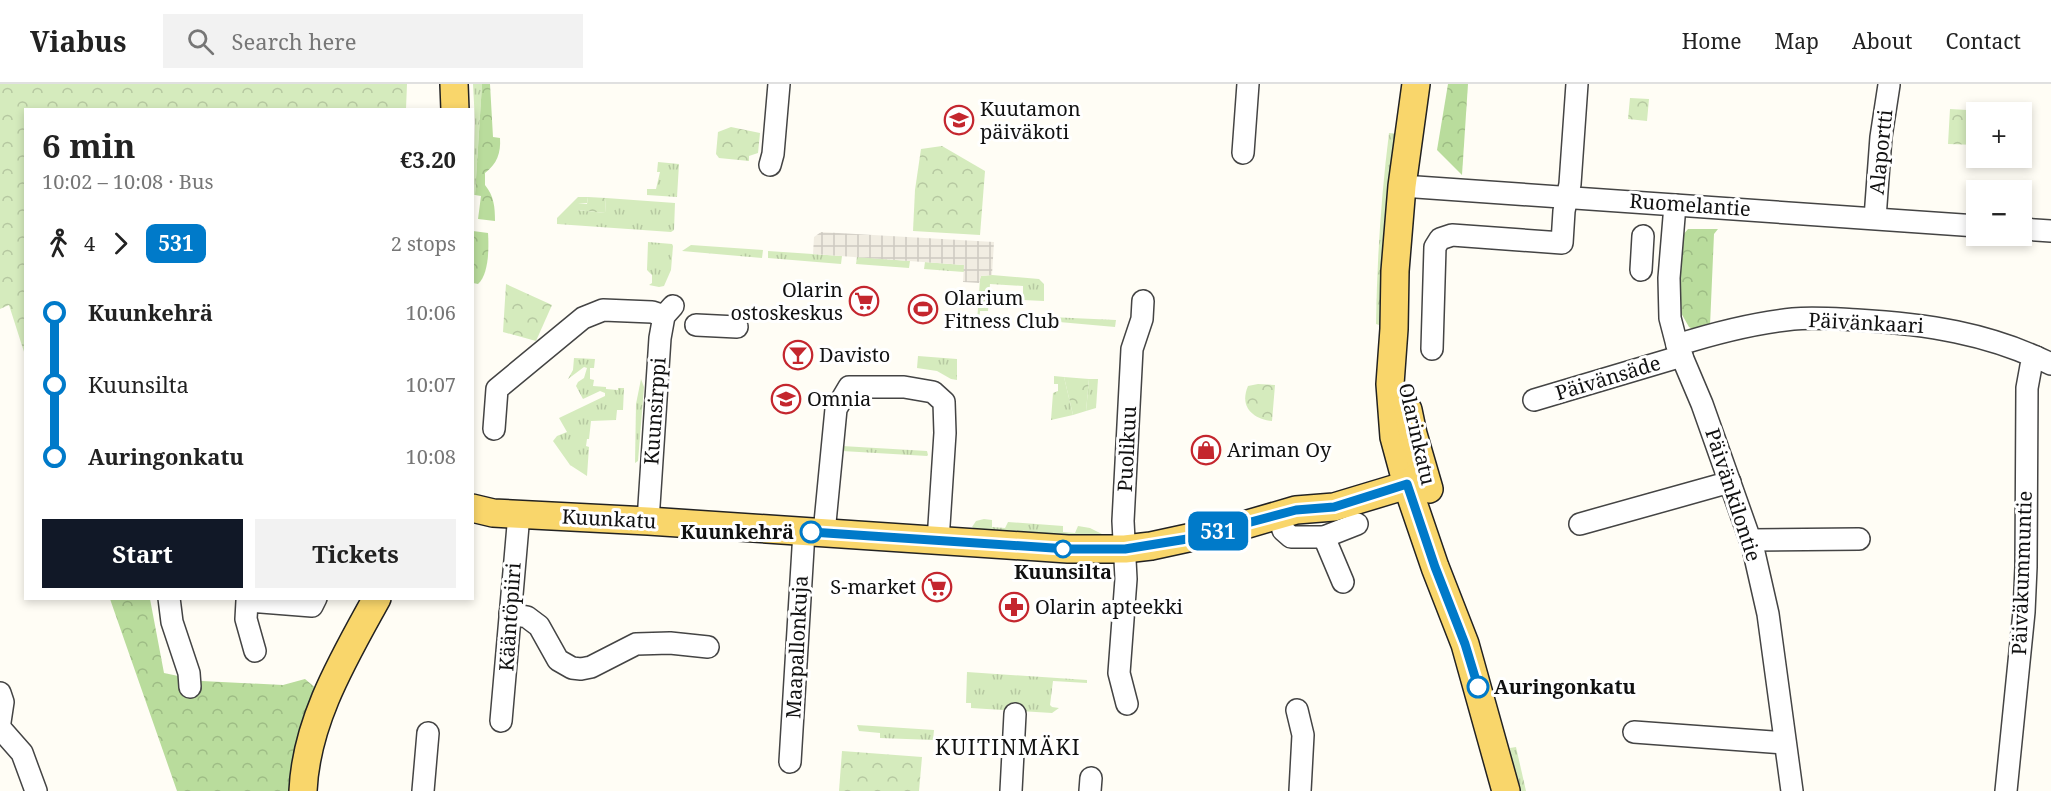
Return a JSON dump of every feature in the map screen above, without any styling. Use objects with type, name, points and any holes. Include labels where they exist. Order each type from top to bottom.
[{"type":"main road","points":[[454,84],[454,108]]},
{"type":"main road","name":"Olarinkatu","points":[[1416,84],[1402,186],[1395,271],[1394,329],[1413,434],[1410,475],[1453,565],[1465,644],[1506,791]]},
{"type":"main road","name":"Kuunkatu","points":[[489,513],[648,520],[1068,549],[1125,549],[1187,539],[1288,512],[1334,507],[1410,475]]},
{"type":"main road","points":[[303,791],[309,751],[326,696],[376,600]]},
{"type":"street","points":[[770,165],[779,84]]},
{"type":"street","points":[[1243,153],[1248,84]]},
{"type":"street","points":[[1431,350],[1435,247],[1440,239],[1452,235],[1562,243],[1578,84]]},
{"type":"street","name":"Alaportti","points":[[1875,218],[1881,137],[1888,85]]},
{"type":"street","name":"Ruomelantie","points":[[1402,186],[1966,225]]},
{"type":"street","name":"Päivänkilontie","points":[[1675,205],[1670,255],[1671,318],[1680,350],[1702,404],[1750,540],[1768,614],[1792,791]]},
{"type":"street","points":[[2032,230],[2051,231]]},
{"type":"street","points":[[1642,253],[1670,255]]},
{"type":"street","name":"Puolikuu","points":[[1127,704],[1119,673],[1113,661],[1126,579],[1120,446],[1132,349],[1143,319],[1143,301]]},
{"type":"street","name":"Kuunsirppi","points":[[494,429],[497,389],[583,318],[603,310],[652,312],[669,310],[660,338],[648,520]]},
{"type":"street","name":"Päivänkaari","points":[[1680,350],[1730,330],[1794,319],[1834,319],[1934,326],[1989,340],[2044,360]]},
{"type":"street","points":[[696,325],[737,327]]},
{"type":"street","name":"Päivänsäde","points":[[1533,400],[1680,350]]},
{"type":"street","name":"Päiväkummuntie","points":[[2006,791],[2024,612],[2027,388],[2031,366],[2044,360]]},
{"type":"street","points":[[814,533],[836,409],[849,387],[904,387],[933,392],[944,402],[945,433],[938,541]]},
{"type":"street","points":[[1580,524],[1730,482]]},
{"type":"street","points":[[1288,512],[1283,530],[1291,537],[1324,537],[1357,524]]},
{"type":"street","name":"Kääntöpiiri","points":[[489,513],[510,614],[501,721]]},
{"type":"street","name":"Maapallonkuja","points":[[790,762],[814,533]]},
{"type":"street","points":[[1324,537],[1343,582]]},
{"type":"street","points":[[1750,540],[1859,539]]},
{"type":"street","points":[[169,600],[172,622],[186,664],[190,687]]},
{"type":"street","points":[[255,651],[246,619],[247,601],[312,606],[315,600]]},
{"type":"street","points":[[510,614],[527,617],[539,626],[558,660],[572,668],[591,667],[636,644],[669,643],[708,646]]},
{"type":"street","points":[[0,693],[3,702],[0,722]]},
{"type":"street","points":[[1297,710],[1303,735],[1300,791]]},
{"type":"street","points":[[1011,791],[1015,714]]},
{"type":"street","points":[[0,728],[22,753],[36,791]]},
{"type":"street","points":[[1634,732],[1785,743]]},
{"type":"street","points":[[423,791],[428,733]]},
{"type":"green space","points":[[0,84],[407,84],[406,108],[24,108],[24,352],[9,305],[0,309]]},
{"type":"green space","points":[[473,84],[482,84],[474,195],[474,158]]},
{"type":"green space","points":[[482,84],[490,84],[493,137],[500,138],[497,158],[493,166],[485,173],[485,185],[493,202],[495,221],[478,219],[481,196],[475,195]]},
{"type":"green space","points":[[1448,84],[1468,84],[1462,175],[1437,150]]},
{"type":"green space","points":[[1630,98],[1649,99],[1647,121],[1628,119]]},
{"type":"green space","points":[[1950,109],[1966,110],[1966,145],[1948,144]]},
{"type":"green space","points":[[731,127],[760,133],[758,153],[749,156],[749,161],[719,158],[716,154],[718,132]]},
{"type":"green space","points":[[1389,133],[1399,134],[1384,302],[1379,325],[1376,324],[1378,252]]},
{"type":"green space","points":[[942,146],[985,171],[980,235],[913,231],[915,190],[921,149]]},
{"type":"green space","points":[[658,162],[679,164],[677,197],[647,195],[647,189],[656,189],[660,172],[657,172]]},
{"type":"green space","points":[[578,197],[588,197],[587,203],[578,204],[577,210],[605,213],[606,198],[675,203],[674,230],[671,232],[557,224],[557,218]]},
{"type":"green space","points":[[588,197],[606,198],[605,213],[577,210],[577,204],[587,204]]},
{"type":"green space","points":[[1688,229],[1718,229],[1714,234],[1710,326],[1695,330],[1689,327],[1676,304],[1682,236]]},
{"type":"green space","points":[[474,231],[488,233],[486,267],[482,280],[478,284],[474,283]]},
{"type":"green space","points":[[648,242],[672,244],[673,246],[671,270],[664,286],[649,285],[652,283],[652,275],[647,270]]},
{"type":"green space","points":[[691,245],[763,250],[762,258],[682,251]]},
{"type":"green space","points":[[768,251],[842,256],[841,264],[768,258]]},
{"type":"green space","points":[[857,257],[910,261],[909,268],[856,264]]},
{"type":"green space","points":[[925,262],[964,265],[964,272],[924,269]]},
{"type":"green space","points":[[981,276],[1039,279],[1044,284],[1044,301],[1023,300],[1023,286],[990,284],[988,311],[980,311],[979,323],[977,322],[980,279]]},
{"type":"green space","points":[[506,284],[552,305],[536,341],[503,332]]},
{"type":"green space","points":[[1050,317],[1116,320],[1115,327],[1048,321]]},
{"type":"green space","points":[[918,356],[957,359],[957,380],[937,371],[917,368]]},
{"type":"green space","points":[[574,358],[595,359],[594,368],[590,368],[590,379],[594,380],[593,386],[618,390],[618,388],[624,388],[623,410],[617,410],[616,420],[591,421],[586,446],[589,447],[587,476],[570,465],[553,441],[557,436],[567,432],[559,418],[605,396],[605,393],[600,391],[583,399],[576,386],[584,378],[587,368],[584,367],[568,379],[573,370]]},
{"type":"green space","points":[[1054,376],[1064,377],[1073,415],[1051,420],[1053,393],[1058,391],[1058,384],[1054,384]]},
{"type":"green space","points":[[1064,377],[1089,379],[1086,411],[1073,415]]},
{"type":"green space","points":[[641,379],[644,387],[638,461],[635,463],[636,404]]},
{"type":"green space","points":[[1089,379],[1098,379],[1096,408],[1086,411]]},
{"type":"green space","points":[[1275,385],[1272,421],[1254,415],[1247,406],[1245,400],[1248,386]]},
{"type":"green space","points":[[842,446],[927,451],[928,455],[842,451]]},
{"type":"green space","points":[[992,520],[992,527],[1005,528],[1008,522],[1063,526],[1063,532],[1075,533],[1078,526],[1090,528],[1102,534],[1098,537],[977,530],[972,527],[976,521]]},
{"type":"green space","points":[[110,600],[150,600],[164,673],[202,681],[283,685],[305,679],[318,690],[297,791],[177,791]]},
{"type":"green space","points":[[967,672],[1087,680],[1087,683],[1053,681],[1050,705],[1059,708],[1052,713],[971,708],[971,703],[966,703]]},
{"type":"green space","points":[[857,725],[934,730],[933,740],[880,738],[880,733],[859,731]]},
{"type":"green space","points":[[1516,747],[1526,791],[1517,791],[1510,748]]},
{"type":"green space","points":[[842,751],[922,757],[919,791],[839,791]]},
{"type":"shaded area","points":[[821,232],[994,242],[992,275],[981,276],[979,283],[963,282],[964,265],[813,254],[814,237]]},
{"type":"bus line","name":"531","points":[[811,532],[1068,549],[1125,549],[1187,539],[1296,510],[1334,507],[1407,484],[1435,567],[1465,644],[1478,687]]},
{"type":"place","name":"Kuutamon päiväkoti","points":[[959,120]]},
{"type":"place","name":"Olarin ostoskeskus","points":[[864,301]]},
{"type":"place","name":"Olarium Fitness Club","points":[[923,309]]},
{"type":"place","name":"Davisto","points":[[798,355]]},
{"type":"place","name":"Omnia","points":[[786,399]]},
{"type":"place","name":"Ariman Oy","points":[[1206,450]]},
{"type":"place","name":"Kuunkehrä","points":[[811,532]]},
{"type":"place","name":"Kuunsilta","points":[[1063,549]]},
{"type":"place","name":"S-market","points":[[937,587]]},
{"type":"place","name":"Olarin apteekki","points":[[1014,607]]},
{"type":"place","name":"Auringonkatu","points":[[1478,687]]},
{"type":"district","name":"KUITINMÄKI","points":[[1008,748]]}]
